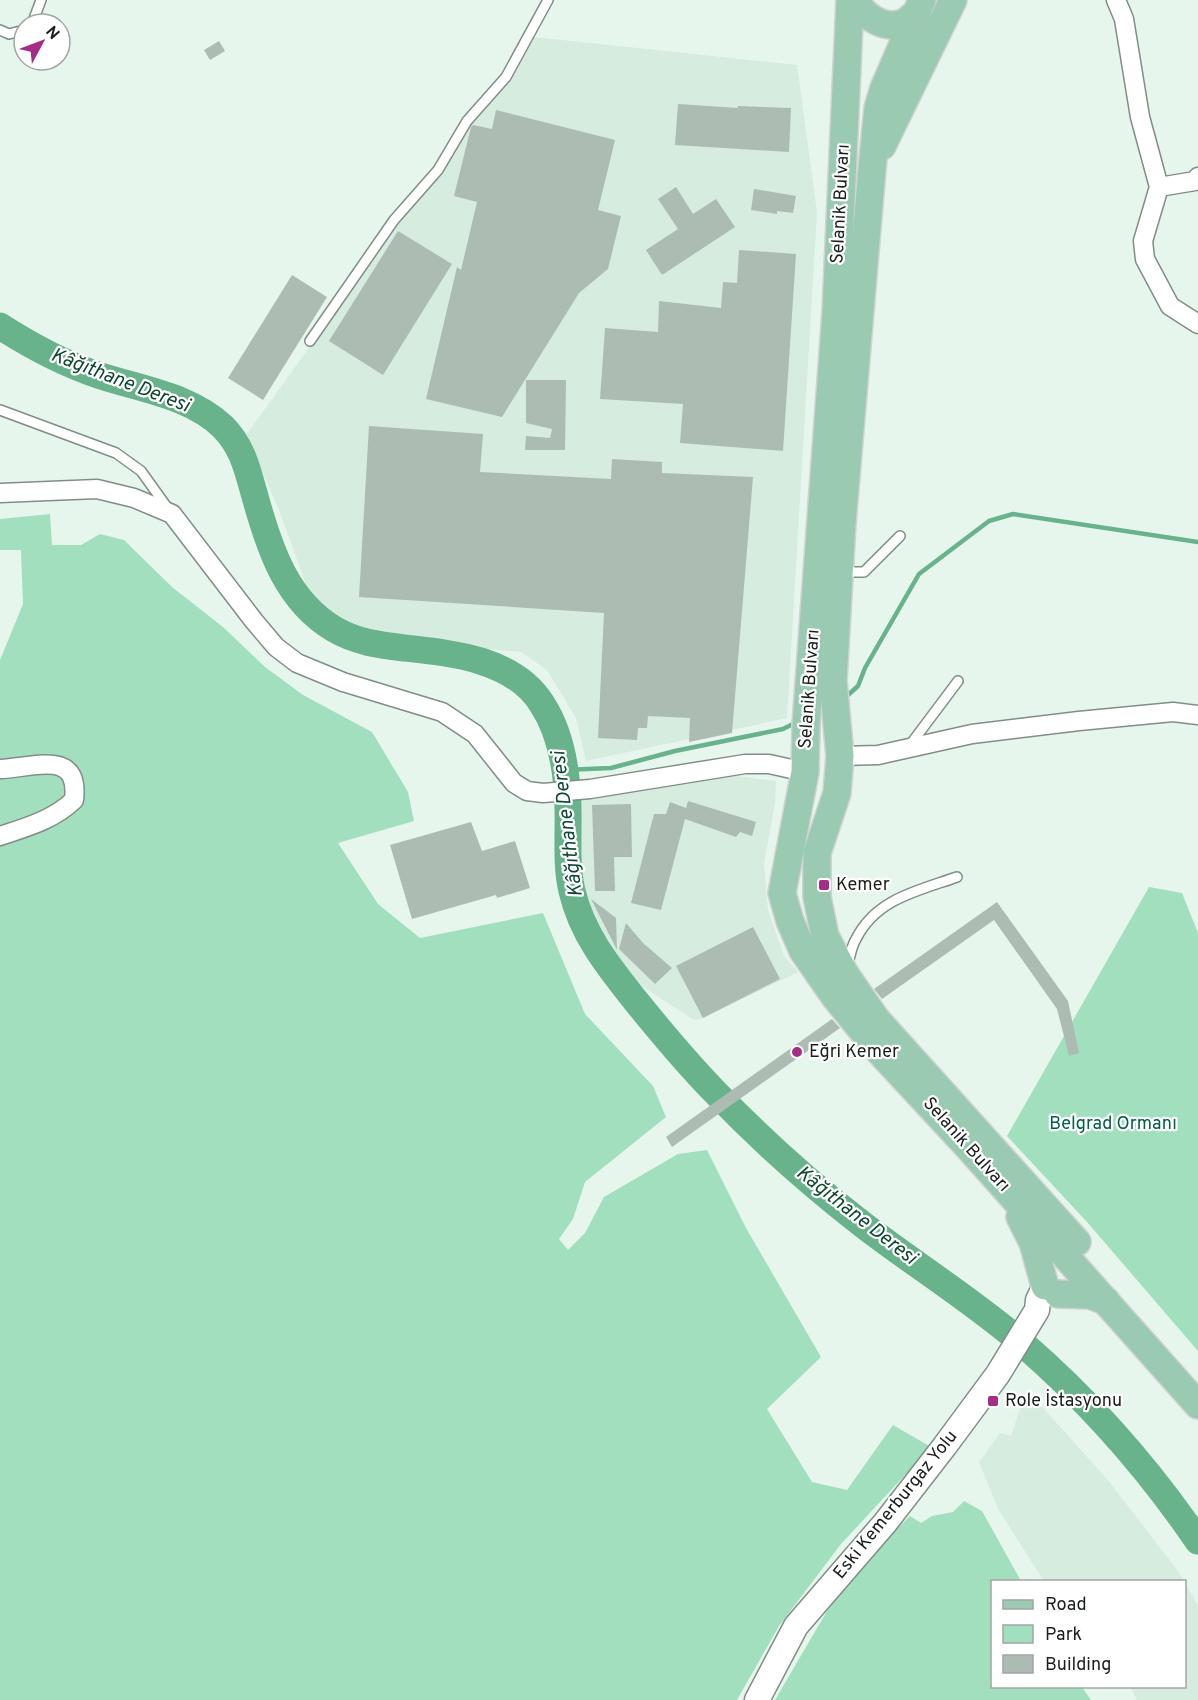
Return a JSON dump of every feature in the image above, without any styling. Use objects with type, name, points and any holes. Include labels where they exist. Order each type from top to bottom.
[{"type":"main road","name":"Selanik Bulvarı","points":[[850,0],[852,262],[833,681],[840,752],[837,793],[817,854],[817,897],[825,936],[845,974],[876,1019],[1001,1155],[1078,1261]]},
{"type":"main road","points":[[856,0],[868,16],[888,25],[906,22],[923,4]]},
{"type":"main road","points":[[872,169],[912,80],[953,0]]},
{"type":"main road","name":"Selanik Bulvarı","points":[[923,4],[881,98],[872,169],[852,262],[806,725],[805,772],[782,892],[790,921],[803,951],[835,997],[879,1051],[1007,1190],[1078,1261]]},
{"type":"main road","points":[[817,854],[819,809],[805,772],[840,752]]},
{"type":"main road","points":[[1007,1190],[1033,1243],[1042,1305]]},
{"type":"main road","points":[[1042,1305],[1057,1269],[1078,1261]]},
{"type":"main road","points":[[1078,1261],[1106,1301],[1198,1405]]},
{"type":"main road","points":[[1078,1261],[1198,1381]]},
{"type":"main road","points":[[1042,1305],[1090,1295],[1106,1301]]},
{"type":"main road","name":"Eski Kemerburgaz Yolu","points":[[757,1700],[796,1626],[885,1523],[998,1374],[1042,1305]]},
{"type":"street","points":[[1116,0],[1124,19],[1140,117],[1159,187],[1143,241],[1145,259],[1170,306],[1198,324]]},
{"type":"street","points":[[1159,187],[1195,181],[1198,177]]},
{"type":"street","points":[[0,493],[97,489],[134,498],[172,514],[276,647],[297,663],[343,682],[442,712],[475,734],[514,783],[527,791],[543,793],[590,789],[745,764],[769,764],[805,772]]},
{"type":"street","points":[[840,752],[878,755],[972,734],[1173,712],[1198,715]]},
{"type":"street","points":[[0,769],[62,766],[70,773],[76,787],[74,800],[61,813],[40,823],[0,836]]},
{"type":"lane","points":[[309,341],[394,220],[438,170],[467,121],[506,77],[548,0]]},
{"type":"lane","points":[[0,410],[116,453],[141,471],[172,514]]},
{"type":"lane","points":[[839,571],[864,573],[900,536]]},
{"type":"lane","points":[[907,749],[958,681]]},
{"type":"lane","points":[[845,974],[855,940],[870,917],[884,905],[957,877]]},
{"type":"shaded area","points":[[534,37],[797,65],[817,212],[787,718],[586,761],[576,718],[547,670],[521,652],[456,646],[334,621],[311,598],[279,510],[246,435]]},
{"type":"shaded area","points":[[737,776],[776,781],[775,803],[764,864],[768,910],[784,956],[798,972],[703,1018],[694,1020],[637,983],[610,961],[593,932],[581,893],[576,850],[578,797]]},
{"type":"shaded area","points":[[1036,1400],[1107,1479],[1183,1580],[1043,1580],[998,1509],[979,1462],[1000,1433],[1011,1436],[1021,1406]]},
{"type":"shaded area","points":[[1186,1585],[1198,1605],[1198,1700],[1137,1700],[1131,1688],[1186,1688]]},
{"type":"green space","points":[[50,514],[52,545],[81,545],[100,534],[124,540],[172,587],[223,627],[265,667],[303,695],[372,732],[408,792],[414,821],[338,843],[378,904],[420,938],[543,913],[585,1014],[653,1086],[666,1117],[585,1182],[573,1219],[559,1239],[568,1250],[585,1233],[604,1197],[678,1154],[707,1150],[746,1228],[821,1357],[767,1409],[812,1482],[847,1490],[893,1425],[931,1447],[841,1544],[779,1626],[737,1700],[0,1700],[0,660],[23,604],[21,550],[0,550],[0,519]]},
{"type":"green space","name":"Belgrad Ormanı","points":[[1149,887],[1182,893],[1198,933],[1198,1351],[1087,1222],[1007,1136]]},
{"type":"green space","points":[[964,1501],[982,1511],[1020,1580],[991,1580],[991,1688],[1083,1688],[1091,1700],[775,1700],[827,1611],[865,1560],[910,1516],[921,1523],[932,1516],[953,1512]]},
{"type":"building","points":[[219,41],[225,51],[210,60],[204,50]]},
{"type":"building","points":[[678,104],[738,108],[738,106],[791,108],[789,152],[675,145]]},
{"type":"building","points":[[496,110],[615,140],[598,210],[621,216],[608,269],[579,293],[502,417],[426,399],[457,267],[461,270],[477,202],[454,196],[471,127],[473,125],[492,129]]},
{"type":"building","points":[[676,187],[693,214],[716,199],[735,227],[662,275],[646,250],[678,229],[658,199]]},
{"type":"building","points":[[754,189],[796,196],[793,213],[777,211],[777,214],[751,210]]},
{"type":"building","points":[[398,231],[452,264],[383,375],[329,341]]},
{"type":"building","points":[[739,250],[796,254],[783,451],[680,443],[683,404],[600,399],[605,328],[658,332],[659,301],[721,308],[723,282],[737,283]]},
{"type":"building","points":[[292,275],[327,297],[263,400],[228,378]]},
{"type":"building","points":[[526,380],[566,380],[565,450],[525,450],[526,436],[550,438],[552,429],[526,423]]},
{"type":"building","points":[[369,426],[483,434],[480,472],[611,479],[612,459],[662,462],[662,473],[753,477],[732,733],[689,742],[690,718],[648,716],[647,728],[638,728],[637,740],[598,738],[604,613],[359,597]]},
{"type":"building","points":[[688,801],[756,822],[752,836],[740,832],[736,837],[685,819],[661,910],[631,903],[654,814],[666,814],[670,802],[686,808]]},
{"type":"building","points":[[631,804],[632,857],[614,857],[615,891],[595,891],[592,805]]},
{"type":"building","points":[[471,822],[482,851],[515,841],[530,888],[497,898],[496,895],[412,919],[390,845]]},
{"type":"building","points":[[591,899],[616,918],[617,950]]},
{"type":"building","points":[[997,902],[1068,1001],[1079,1053],[1069,1056],[1057,1009],[994,920],[882,999],[874,989]]},
{"type":"building","points":[[626,923],[643,943],[672,968],[655,984],[619,949]]},
{"type":"building","points":[[753,927],[780,979],[703,1018],[676,966]]},
{"type":"building","points":[[832,1019],[840,1028],[672,1147],[666,1137]]},
{"type":"waterway","name":"Kâğıthane Deresi","points":[[0,326],[72,365],[180,400],[210,416],[223,427],[241,452],[267,537],[283,573],[304,604],[334,629],[351,637],[386,646],[461,656],[480,661],[499,668],[530,689],[550,718],[561,747],[568,795],[570,883],[576,907],[597,949],[625,987],[703,1079],[785,1160],[862,1224],[1004,1328],[1072,1389],[1138,1462],[1198,1541]]},
{"type":"waterway","points":[[848,695],[858,686],[865,668],[919,574],[989,521],[1013,514],[1198,542]]},
{"type":"waterway","points":[[564,770],[611,768],[675,751],[783,729],[793,724]]},
{"type":"place","name":"Kemer","points":[[824,885]]},
{"type":"place","name":"Eğri Kemer","points":[[797,1052]]},
{"type":"place","name":"Role İstasyonu","points":[[993,1401]]}]
